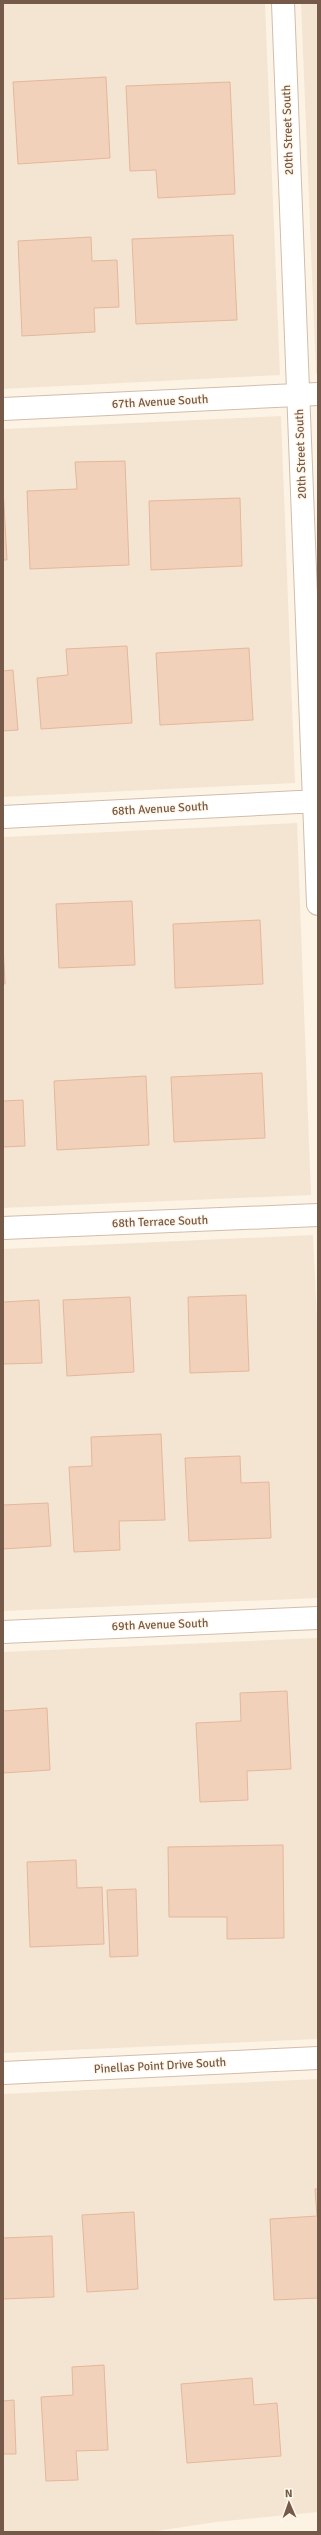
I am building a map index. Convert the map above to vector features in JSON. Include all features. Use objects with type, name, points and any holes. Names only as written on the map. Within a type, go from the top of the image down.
[{"type":"street","name":"20th Street South","points":[[283,3],[308,395],[318,904]]},
{"type":"street","name":"67th Avenue South","points":[[3,409],[308,395]]},
{"type":"street","name":"68th Avenue South","points":[[3,817],[316,801]]},
{"type":"street","name":"68th Terrace South","points":[[3,1228],[318,1215]]},
{"type":"street","name":"69th Avenue South","points":[[3,1632],[318,1618]]},
{"type":"street","name":"Pinellas Point Drive South","points":[[3,2073],[318,2058]]},
{"type":"shaded area","points":[[3,3],[265,3],[280,375],[3,389]]},
{"type":"shaded area","points":[[301,3],[318,3],[318,374],[316,374]]},
{"type":"shaded area","points":[[281,416],[295,783],[3,797],[3,429]]},
{"type":"shaded area","points":[[297,823],[311,1195],[3,1208],[3,837]]},
{"type":"shaded area","points":[[313,1235],[318,1339],[318,1598],[3,1611],[3,1249]]},
{"type":"shaded area","points":[[318,1638],[318,2039],[3,2053],[3,1652]]},
{"type":"shaded area","points":[[318,2079],[318,2512],[216,2522],[150,2532],[3,2532],[3,2094]]},
{"type":"building","points":[[106,77],[110,158],[18,164],[13,82]]},
{"type":"building","points":[[230,82],[235,194],[158,198],[156,170],[130,171],[126,86]]},
{"type":"building","points":[[233,235],[237,320],[136,324],[132,239]]},
{"type":"building","points":[[91,237],[92,261],[117,260],[119,307],[94,308],[95,332],[22,336],[18,241]]},
{"type":"building","points":[[125,461],[129,565],[30,569],[27,491],[77,489],[75,462]]},
{"type":"building","points":[[3,487],[7,560],[3,560]]},
{"type":"building","points":[[240,498],[242,566],[151,570],[149,501]]},
{"type":"building","points":[[127,646],[132,723],[41,729],[37,678],[68,675],[66,649]]},
{"type":"building","points":[[249,648],[253,720],[160,725],[156,653]]},
{"type":"building","points":[[13,670],[18,730],[3,731],[3,671]]},
{"type":"building","points":[[132,901],[135,965],[59,968],[56,904]]},
{"type":"building","points":[[260,920],[263,984],[175,988],[173,924]]},
{"type":"building","points":[[3,944],[5,984],[3,984]]},
{"type":"building","points":[[262,1073],[265,1138],[174,1142],[171,1077]]},
{"type":"building","points":[[146,1076],[149,1145],[57,1150],[54,1081]]},
{"type":"building","points":[[23,1100],[25,1146],[3,1147],[3,1101]]},
{"type":"building","points":[[246,1295],[249,1371],[190,1373],[188,1297]]},
{"type":"building","points":[[130,1297],[134,1372],[67,1376],[63,1300]]},
{"type":"building","points":[[39,1300],[42,1363],[3,1364],[3,1302]]},
{"type":"building","points":[[161,1434],[165,1520],[119,1521],[120,1550],[74,1552],[69,1467],[92,1466],[91,1437]]},
{"type":"building","points":[[240,1456],[241,1483],[269,1482],[271,1538],[189,1541],[185,1458]]},
{"type":"building","points":[[48,1503],[51,1546],[3,1549],[3,1505]]},
{"type":"building","points":[[287,1691],[291,1769],[247,1771],[248,1800],[200,1802],[196,1723],[241,1721],[240,1693]]},
{"type":"building","points":[[47,1708],[50,1770],[3,1773],[3,1711]]},
{"type":"building","points":[[283,1845],[284,1938],[227,1939],[227,1917],[169,1917],[168,1847]]},
{"type":"building","points":[[76,1860],[77,1888],[102,1887],[104,1944],[30,1947],[27,1862]]},
{"type":"building","points":[[136,1889],[138,1956],[110,1957],[107,1890]]},
{"type":"building","points":[[315,2189],[318,2189],[318,2298],[274,2300],[270,2219],[317,2216]]},
{"type":"building","points":[[134,2212],[138,2289],[87,2292],[82,2215]]},
{"type":"building","points":[[52,2236],[54,2297],[3,2299],[3,2238]]},
{"type":"building","points":[[104,2365],[108,2450],[76,2451],[78,2480],[46,2481],[41,2397],[73,2395],[72,2367]]},
{"type":"building","points":[[252,2378],[254,2405],[277,2403],[281,2456],[187,2463],[181,2384]]},
{"type":"building","points":[[14,2400],[16,2454],[3,2454],[3,2401]]}]
